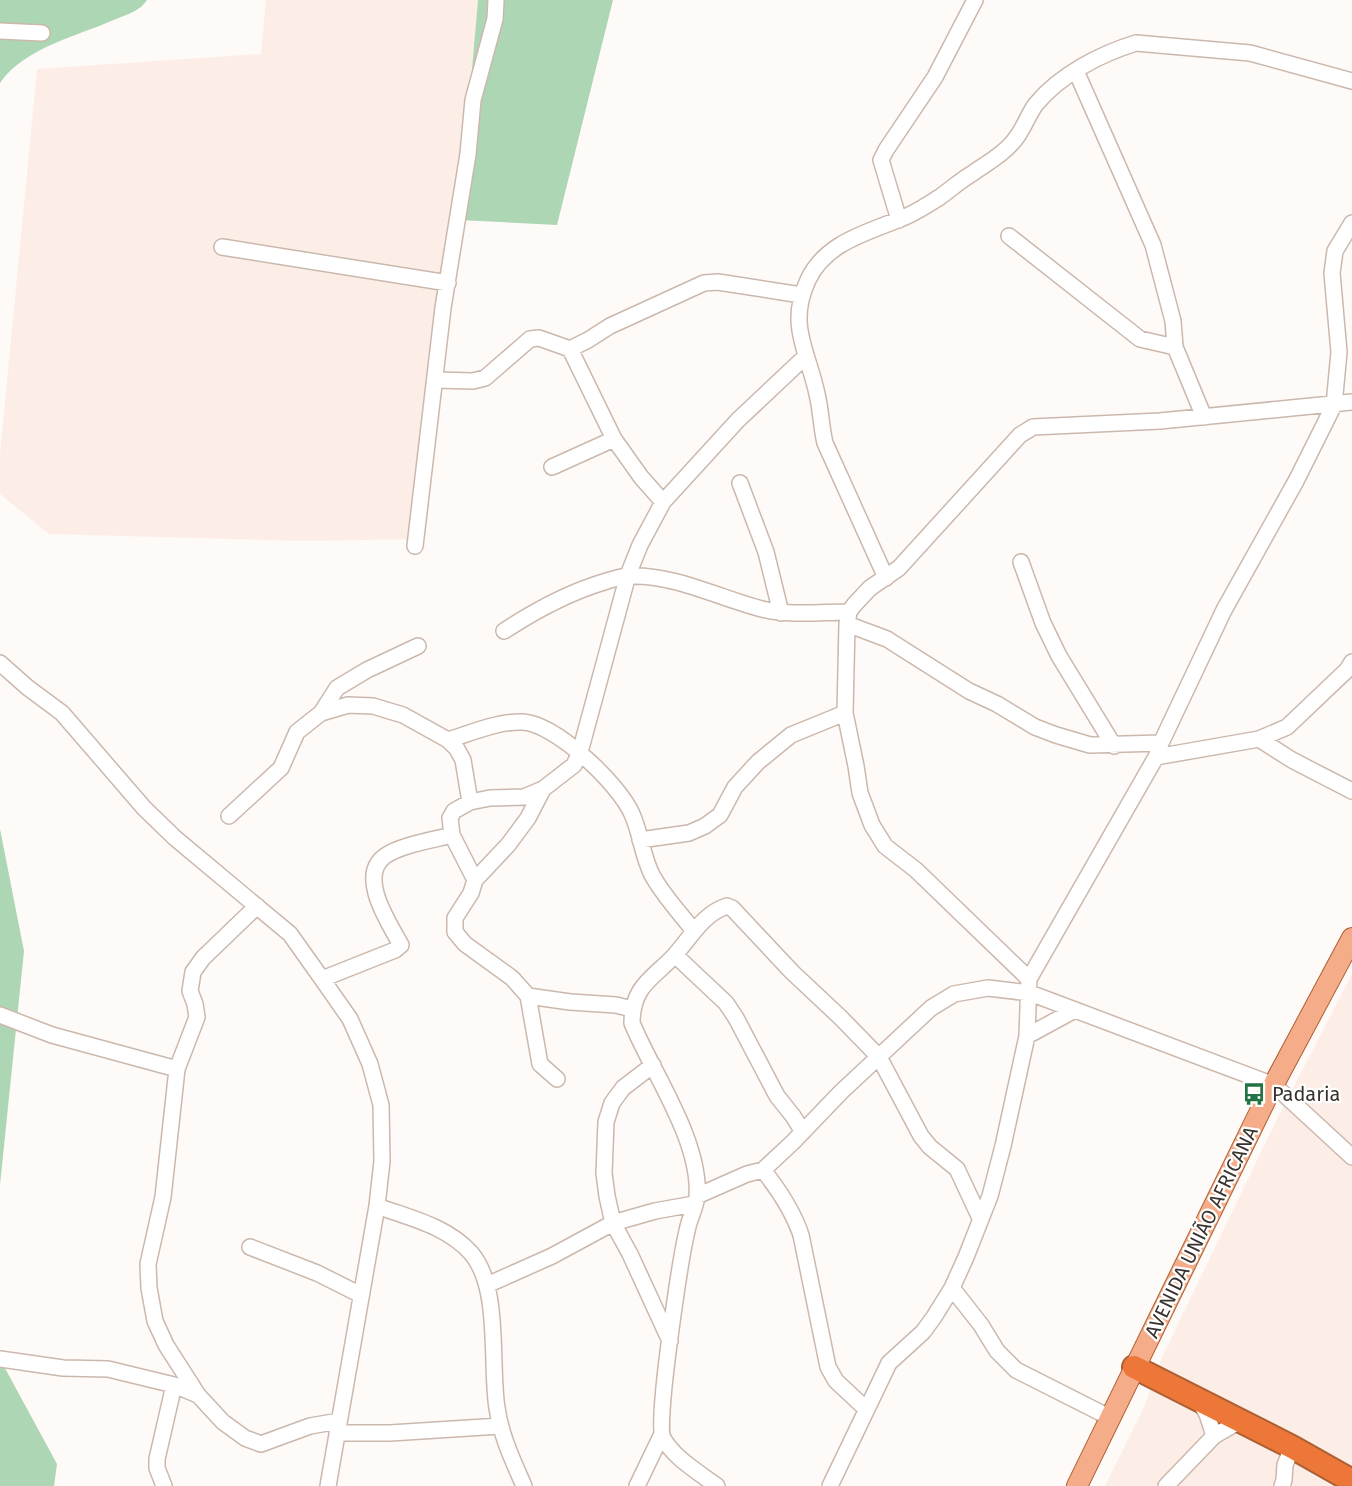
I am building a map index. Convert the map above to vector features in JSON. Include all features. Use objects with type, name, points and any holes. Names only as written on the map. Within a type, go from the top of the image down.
[{"type":"highway","points":[[1134,1367],[1292,1447],[1352,1481]]},
{"type":"main road","name":"AVENIDA UNIÃO AFRICANA","points":[[1077,1486],[1274,1085],[1352,938]]},
{"type":"street","points":[[415,546],[448,283],[468,154],[472,100],[495,19],[496,0]]},
{"type":"street","points":[[899,220],[881,160],[935,77],[975,0]]},
{"type":"street","points":[[0,31],[42,33]]},
{"type":"street","points":[[886,578],[825,443],[818,395],[798,330],[801,296],[809,277],[821,260],[859,235],[913,213],[996,159],[1013,142],[1034,107],[1064,78],[1106,54],[1136,43],[1250,52],[1352,81]]},
{"type":"street","points":[[1076,71],[1153,245],[1173,321],[1175,347],[1204,417]]},
{"type":"street","points":[[830,1486],[889,1363],[923,1332],[952,1288],[966,1257],[996,1176],[1027,1036],[1029,986],[1159,750],[1224,610],[1296,481],[1334,405],[1339,352],[1332,273],[1335,250],[1352,223]]},
{"type":"street","points":[[1009,236],[1140,339],[1175,347]]},
{"type":"street","points":[[222,247],[448,283]]},
{"type":"street","points":[[570,349],[610,326],[704,283],[718,282],[801,296]]},
{"type":"street","points":[[435,381],[473,381],[485,378],[530,339],[539,338],[570,349],[614,439],[637,472],[663,502]]},
{"type":"street","points":[[476,879],[452,835],[450,818],[454,811],[470,802],[490,798],[524,797],[543,789],[574,765],[580,752],[628,575],[640,545],[663,502],[738,420],[806,356]]},
{"type":"street","points":[[1352,402],[1160,421],[1033,427],[1020,435],[899,568],[870,588],[848,618],[844,713],[860,793],[872,825],[885,846],[916,870],[1029,986],[1073,1011],[1274,1085],[1352,1157]]},
{"type":"street","points":[[552,467],[614,439]]},
{"type":"street","points":[[740,483],[766,552],[781,613]]},
{"type":"street","points":[[1021,562],[1043,623],[1059,656],[1114,746]]},
{"type":"street","points":[[504,631],[532,612],[567,594],[628,575],[658,578],[762,609],[781,613],[848,618],[887,639],[969,691],[997,704],[1035,727],[1090,745],[1159,750],[1259,740],[1287,727],[1347,670],[1352,662]]},
{"type":"street","points":[[229,816],[281,768],[297,732],[321,713],[338,688],[367,670],[418,646]]},
{"type":"street","points":[[0,663],[62,713],[144,808],[175,838],[290,934],[350,1020],[370,1064],[381,1105],[382,1161],[377,1206],[328,1486]]},
{"type":"street","points":[[321,713],[348,705],[373,706],[403,715],[424,725],[457,749],[463,760],[470,802]]},
{"type":"street","points":[[640,840],[689,833],[705,826],[720,815],[735,788],[758,762],[791,735],[844,713]]},
{"type":"street","points":[[448,741],[504,724],[524,722],[539,726],[580,752],[622,798],[632,814],[643,855],[653,876],[693,930]]},
{"type":"street","points":[[1259,740],[1352,791]]},
{"type":"street","points":[[543,789],[528,818],[508,845],[476,879],[455,918],[455,932],[465,944],[512,978],[528,996],[540,1064],[557,1079]]},
{"type":"street","points":[[322,979],[395,950],[401,945],[378,901],[374,884],[374,873],[384,856],[452,835]]},
{"type":"street","points":[[257,906],[203,958],[193,972],[190,991],[197,1017],[177,1069],[163,1197],[148,1264],[149,1288],[155,1321],[198,1395],[223,1422],[245,1438],[261,1444],[310,1426],[390,1433],[500,1426]]},
{"type":"street","points":[[637,1486],[661,1436],[662,1391],[687,1232],[695,1200],[695,1171],[688,1143],[632,1023],[632,1009],[640,990],[675,955],[693,930],[718,909],[728,906],[732,908],[792,972],[879,1057],[921,1136],[930,1147],[957,1169],[980,1218]]},
{"type":"street","points":[[675,955],[726,1003],[777,1096],[803,1132]]},
{"type":"street","points":[[487,1285],[552,1256],[613,1224],[695,1200],[747,1174],[763,1170],[930,1008],[954,994],[988,988],[1029,986]]},
{"type":"street","points":[[528,996],[616,1005],[632,1009]]},
{"type":"street","points":[[1027,1036],[1073,1011]]},
{"type":"street","points":[[0,1015],[52,1035],[177,1069]]},
{"type":"street","points":[[653,1065],[623,1088],[612,1103],[606,1122],[604,1173],[613,1224],[630,1254],[670,1341]]},
{"type":"street","points":[[763,1170],[796,1218],[805,1249],[828,1367],[836,1381],[866,1409]]},
{"type":"street","points":[[377,1206],[433,1226],[455,1238],[471,1253],[480,1267],[487,1285],[495,1366],[496,1405],[500,1426],[524,1486]]},
{"type":"street","points":[[250,1247],[318,1273],[361,1295]]},
{"type":"street","points":[[952,1288],[981,1325],[997,1351],[1016,1370],[1111,1418]]},
{"type":"street","points":[[0,1359],[63,1368],[108,1370],[174,1385],[198,1395]]},
{"type":"street","points":[[164,1486],[157,1468],[174,1385]]},
{"type":"street","points":[[1198,1400],[1207,1414],[1214,1436]]},
{"type":"street","points":[[1166,1486],[1214,1436],[1240,1421]]},
{"type":"street","points":[[661,1436],[673,1451],[717,1486]]},
{"type":"street","points":[[1282,1486],[1285,1465],[1292,1447]]},
{"type":"shaded area","points":[[266,0],[478,0],[473,67],[422,539],[304,541],[49,534],[0,494],[0,454],[37,69],[261,54]]},
{"type":"shaded area","points":[[1352,974],[1352,1486],[1105,1486],[1145,1405],[1162,1357],[1277,1119]]},
{"type":"green space","points":[[0,0],[147,0],[133,12],[38,51],[23,60],[0,83]]},
{"type":"green space","points":[[478,0],[613,0],[557,225],[459,220]]},
{"type":"green space","points":[[0,829],[24,951],[0,1185]]},
{"type":"green space","points":[[0,1359],[57,1464],[54,1486],[0,1486]]},
{"type":"place","name":"Padaria","points":[[1254,1094]]}]
